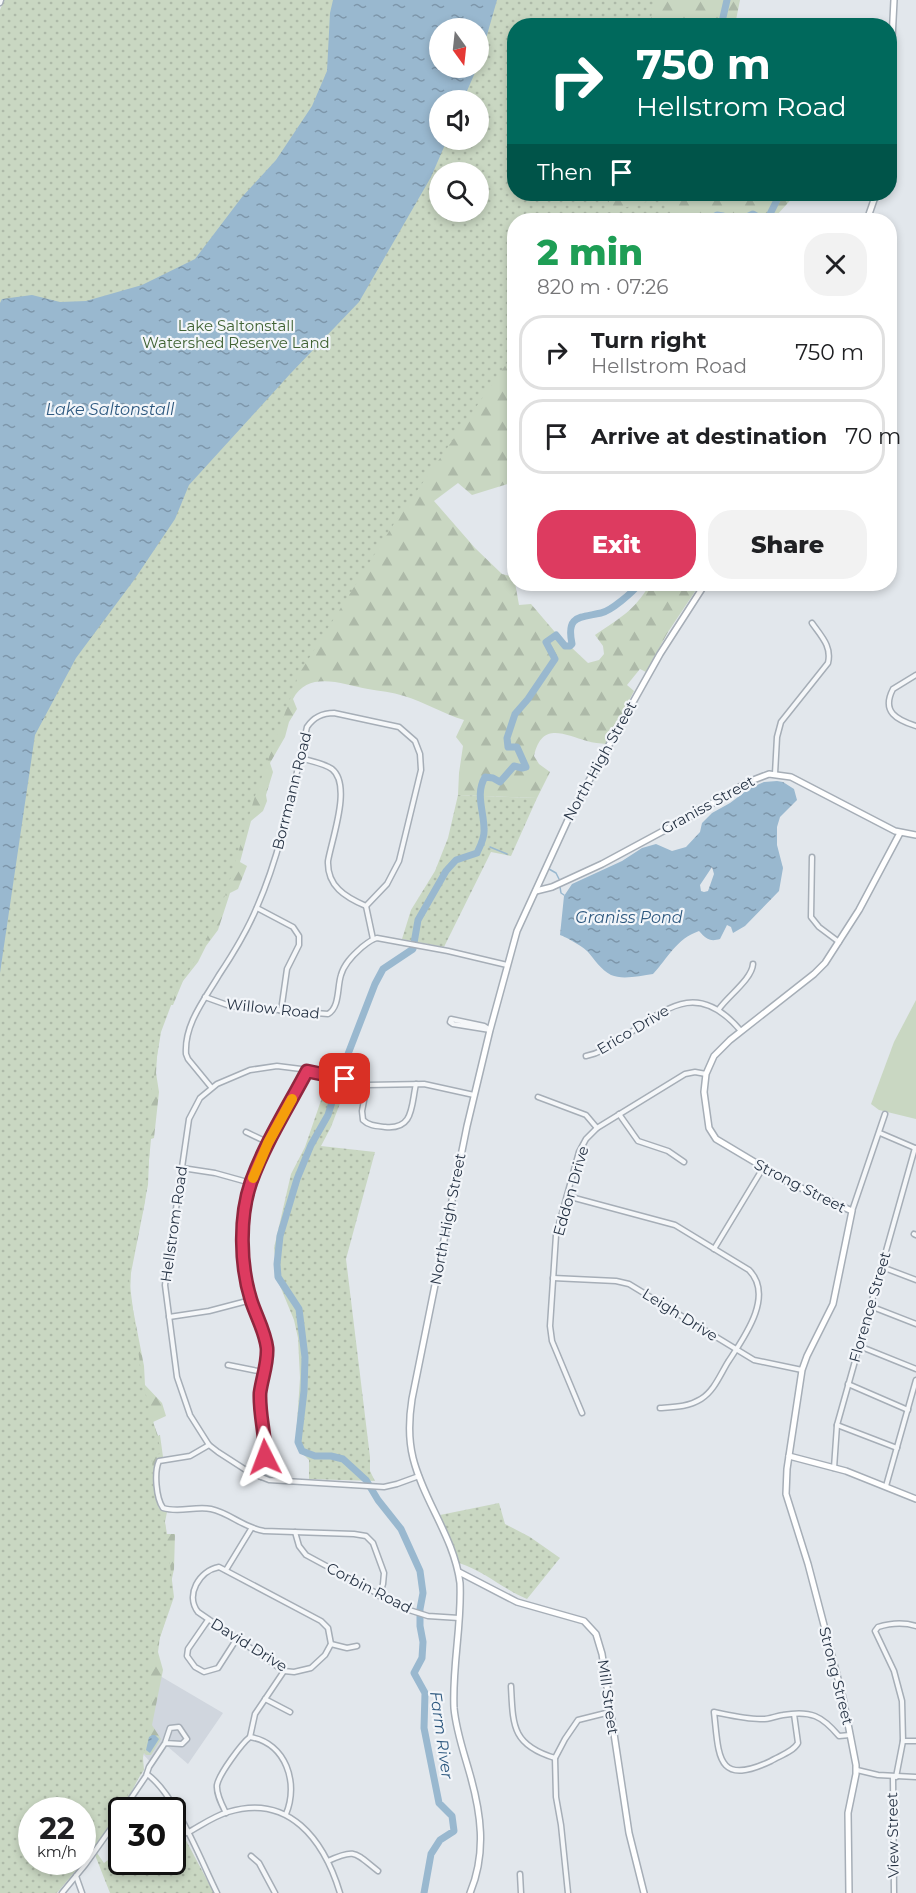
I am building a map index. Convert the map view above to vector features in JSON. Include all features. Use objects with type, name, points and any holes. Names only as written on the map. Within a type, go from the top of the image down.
[{"type":"main road","points":[[893,18],[894,0]]},
{"type":"main road","name":"North High Street","points":[[470,1893],[479,1865],[482,1839],[477,1803],[454,1708],[459,1572],[450,1543],[418,1476],[410,1442],[411,1409],[474,1095],[518,930],[572,811],[660,654],[700,591]]},
{"type":"main road","name":"Graniss Street","points":[[536,891],[546,890],[594,868],[680,822],[753,779],[775,774],[797,780],[900,833],[916,835]]},
{"type":"main road","name":"Strong Street","points":[[857,1770],[843,1698],[785,1483],[802,1370],[833,1304],[852,1211],[763,1168],[719,1141],[710,1132],[704,1099],[706,1074],[718,1052],[818,970],[859,910],[900,833]]},
{"type":"main road","points":[[789,1456],[834,1467],[916,1498]]},
{"type":"main road","name":"Mill Street","points":[[459,1572],[517,1602],[588,1623],[595,1631],[600,1642],[629,1833],[644,1893]]},
{"type":"main road","points":[[460,1583],[474,1581]]},
{"type":"main road","points":[[849,1893],[848,1814],[857,1770]]},
{"type":"street","points":[[775,774],[777,736],[781,722],[828,663],[827,644],[812,623]]},
{"type":"street","points":[[916,675],[893,689],[888,704],[890,711],[897,719],[916,726]]},
{"type":"street","name":"Borrmann Road","points":[[211,1087],[188,1059],[186,1049],[192,1021],[257,908],[281,840],[309,724],[319,716],[330,713],[399,727],[410,735],[418,747],[421,759],[421,771],[399,861],[387,884],[366,906]]},
{"type":"street","points":[[300,758],[328,767],[339,778],[341,796],[329,854],[328,871],[334,886],[366,906],[373,939],[423,946],[507,965]]},
{"type":"street","points":[[812,858],[811,917],[819,927],[839,942]]},
{"type":"street","points":[[257,908],[293,927],[299,936],[299,945],[286,969],[281,1011]]},
{"type":"street","name":"Willow Road","points":[[205,997],[230,1006],[325,1015],[331,1013],[335,1008],[344,967],[353,955],[373,939]]},
{"type":"street","points":[[741,1031],[719,1009],[750,975],[753,964]]},
{"type":"street","name":"Erico Drive","points":[[586,1056],[602,1052],[673,1006],[698,1003],[719,1009]]},
{"type":"street","points":[[455,1019],[484,1026],[490,1030],[453,1024],[450,1021],[455,1019]]},
{"type":"street","name":"Hellstrom Road","points":[[418,1476],[398,1484],[379,1486],[280,1482],[261,1477],[234,1464],[209,1445],[190,1415],[180,1389],[166,1294],[166,1273],[192,1112],[200,1098],[211,1087],[250,1070],[277,1066],[367,1085],[431,1085],[474,1095]]},
{"type":"street","points":[[261,1477],[265,1444],[260,1406],[267,1347],[245,1276],[242,1249],[243,1230],[251,1183],[268,1143],[307,1071]]},
{"type":"street","name":"Eddon Drive","points":[[582,1413],[550,1336],[556,1235],[579,1152],[586,1139],[597,1128],[619,1114],[685,1074],[695,1072],[706,1074]]},
{"type":"street","points":[[367,1085],[362,1111],[363,1120],[374,1126],[394,1128],[400,1127],[406,1121],[416,1084]]},
{"type":"street","points":[[538,1097],[586,1115],[597,1128]]},
{"type":"street","points":[[619,1114],[638,1141],[668,1151],[684,1162]]},
{"type":"street","points":[[852,1211],[885,1114]]},
{"type":"street","points":[[246,1132],[268,1143]]},
{"type":"street","points":[[880,1133],[916,1148]]},
{"type":"street","name":"Florence Street","points":[[834,1467],[837,1425],[916,1148]]},
{"type":"street","points":[[182,1168],[215,1173],[251,1183]]},
{"type":"street","points":[[714,1249],[763,1168]]},
{"type":"street","points":[[567,1196],[675,1225],[749,1270],[755,1277],[758,1299],[753,1320],[714,1386],[705,1395],[684,1406],[660,1408]]},
{"type":"street","points":[[882,1267],[916,1280]]},
{"type":"street","name":"Leigh Drive","points":[[553,1278],[616,1281],[629,1284],[760,1362],[802,1370]]},
{"type":"street","points":[[169,1317],[208,1311],[251,1300]]},
{"type":"street","points":[[870,1306],[916,1324]]},
{"type":"street","points":[[859,1346],[916,1369]]},
{"type":"street","points":[[228,1365],[263,1372]]},
{"type":"street","points":[[886,1486],[916,1380]]},
{"type":"street","points":[[848,1384],[908,1410]]},
{"type":"street","points":[[837,1425],[897,1448]]},
{"type":"street","points":[[209,1445],[190,1456],[159,1461],[157,1469],[159,1495],[163,1508],[211,1509],[251,1529],[354,1534],[368,1538],[373,1543],[384,1573],[379,1596]]},
{"type":"street","points":[[251,1529],[226,1570],[321,1621],[328,1628],[331,1644],[347,1648],[357,1646]]},
{"type":"street","name":"Corbin Road","points":[[295,1532],[299,1546],[306,1556],[379,1596],[414,1612],[459,1618]]},
{"type":"street","name":"David Drive","points":[[226,1570],[212,1569],[198,1581],[193,1592],[193,1606],[236,1640],[284,1671],[294,1672],[311,1668],[325,1655],[331,1644]]},
{"type":"street","points":[[208,1620],[188,1649],[187,1656],[195,1667],[204,1672],[218,1668],[236,1640]]},
{"type":"street","name":"View Street","points":[[894,1893],[894,1777],[903,1742],[903,1710],[891,1662],[875,1631],[878,1627],[888,1624],[902,1623],[916,1626]]},
{"type":"street","points":[[226,1813],[217,1790],[219,1779],[241,1746],[250,1737],[252,1720],[284,1671]]},
{"type":"street","points":[[511,1686],[513,1721],[520,1738],[527,1746],[555,1758]]},
{"type":"street","points":[[265,1699],[290,1712]]},
{"type":"street","points":[[568,1893],[556,1797],[555,1758],[578,1720],[610,1712]]},
{"type":"street","points":[[794,1714],[798,1743],[794,1749],[743,1772],[730,1768],[722,1760],[714,1712],[762,1720],[785,1714],[794,1714],[810,1714],[822,1718],[839,1736],[850,1736]]},
{"type":"street","points":[[132,1797],[165,1743],[170,1728],[176,1726],[181,1728],[187,1739],[182,1744],[165,1743]]},
{"type":"street","points":[[250,1737],[262,1739],[271,1744],[286,1766],[292,1791],[291,1803],[286,1814]]},
{"type":"street","points":[[903,1742],[916,1741]]},
{"type":"street","points":[[857,1770],[871,1774],[916,1778]]},
{"type":"street","points":[[147,1774],[168,1799],[217,1893]]},
{"type":"street","points":[[187,1833],[226,1813],[254,1807],[267,1808],[286,1814],[308,1832],[328,1861],[340,1893]]},
{"type":"street","points":[[62,1893],[108,1831]]},
{"type":"street","points":[[328,1861],[351,1853],[356,1854],[378,1871]]},
{"type":"street","points":[[251,1856],[259,1863],[275,1893]]},
{"type":"street","points":[[520,1874],[521,1893]]},
{"type":"street","points":[[76,1876],[82,1893]]},
{"type":"shaded area","points":[[155,1673],[223,1713],[188,1764],[167,1746],[154,1766],[143,1754]]},
{"type":"green space","name":"Lake Saltonstall Watershed Reserve Land","points":[[4,0],[654,0],[651,18],[507,18],[507,201],[609,201],[606,213],[507,213],[507,363],[395,522],[299,674],[255,796],[226,893],[202,949],[176,992],[161,1032],[152,1088],[148,1185],[129,1278],[142,1380],[160,1447],[160,1454],[152,1455],[153,1486],[158,1514],[164,1515],[174,1597],[149,1669],[152,1703],[143,1758],[144,1770],[126,1797],[108,1797],[108,1823],[96,1841],[96,1797],[18,1797],[18,1875],[71,1875],[56,1893],[0,1893],[0,10]]},
{"type":"green space","points":[[640,0],[740,0],[736,18],[602,18]]},
{"type":"green space","points":[[478,78],[481,78],[484,90],[478,90]]},
{"type":"green space","points":[[489,106],[507,170],[507,201],[790,201],[779,213],[664,213],[656,211],[507,213],[507,484],[472,495],[458,483],[434,501],[475,548],[502,574],[507,575],[507,591],[516,591],[519,605],[531,604],[554,631],[588,663],[599,660],[604,654],[603,646],[595,635],[620,618],[645,591],[695,591],[668,632],[646,672],[640,669],[627,685],[634,691],[606,744],[555,733],[542,738],[534,756],[539,764],[550,772],[537,798],[458,795],[463,746],[456,737],[464,720],[419,701],[337,682],[307,684],[293,699],[297,709],[270,763],[273,772],[266,795],[267,801],[263,811],[251,821],[240,862],[247,866],[238,889],[230,893],[218,930],[183,981],[173,1005],[168,1005],[158,1040],[156,1073],[159,1092],[154,1138],[151,1139],[145,1202],[131,1273],[130,1294],[144,1366],[145,1385],[162,1403],[166,1416],[153,1422],[158,1436],[160,1435],[163,1457],[156,1460],[154,1469],[158,1505],[167,1512],[165,1522],[167,1534],[175,1534],[172,1599],[160,1637],[158,1652],[163,1670],[152,1725],[161,1739],[151,1755],[144,1753],[140,1755],[142,1764],[139,1776],[128,1797],[108,1797],[108,1828],[96,1844],[96,1797],[18,1797],[18,1875],[72,1875],[57,1893],[0,1893],[0,973],[429,181],[429,222],[489,222],[489,162],[450,162],[465,150],[489,150]]},
{"type":"green space","name":"Lake Saltonstall Watershed Reserve Land","points":[[648,201],[667,201],[670,213],[606,213]]},
{"type":"green space","points":[[458,795],[537,798],[511,856],[491,852],[444,947],[402,939],[411,910],[435,871],[448,838]]},
{"type":"green space","points":[[916,1000],[916,1119],[879,1110],[871,1104],[894,1042]]},
{"type":"green space","points":[[328,1080],[347,1085],[321,1146],[375,1152],[346,1259],[370,1471],[375,1481],[309,1479],[309,1460],[299,1450],[296,1439],[300,1378],[298,1338],[294,1320],[278,1281],[274,1248],[291,1174],[305,1147]]},
{"type":"green space","points":[[499,1503],[505,1524],[530,1537],[560,1558],[527,1599],[459,1563],[440,1515]]},
{"type":"green space","points":[[186,1840],[214,1893],[110,1893],[96,1858],[97,1853],[104,1863],[108,1860],[108,1875],[186,1875]]},
{"type":"water","name":"Lake Saltonstall","points":[[333,0],[497,0],[489,28],[489,18],[429,18],[429,78],[473,78],[467,90],[429,90],[429,150],[443,150],[437,162],[429,162],[429,180],[359,302],[189,485],[175,519],[134,580],[76,658],[35,735],[0,973],[0,303],[2,299],[32,295],[60,302],[86,301],[142,285],[195,259],[242,197],[276,160],[312,106],[327,71],[330,13]]},
{"type":"water","name":"Graniss Pond","points":[[764,782],[783,782],[794,789],[797,800],[780,817],[777,827],[777,845],[783,868],[779,891],[745,926],[733,933],[731,927],[727,925],[720,939],[717,940],[708,939],[699,931],[691,934],[673,949],[653,974],[637,977],[615,976],[607,973],[586,950],[560,935],[564,896],[572,884],[622,861],[642,848],[656,844],[672,851],[686,847],[700,832],[702,823],[712,813],[750,788]],"holes":[[[712,867],[714,874],[708,891],[701,891],[700,885]]]},
{"type":"water","points":[[152,1735],[159,1739],[150,1753],[146,1750],[149,1737]]},
{"type":"waterway","name":"Farm River","points":[[723,18],[727,0]]},
{"type":"waterway","name":"Farm River","points":[[770,213],[776,201]]},
{"type":"waterway","name":"Farm River","points":[[424,1893],[431,1854],[440,1840],[454,1831],[452,1816],[439,1803],[424,1728],[425,1693],[414,1673],[422,1658],[423,1642],[420,1626],[423,1593],[420,1571],[401,1529],[378,1500],[366,1480],[343,1459],[315,1456],[302,1451],[298,1442],[305,1357],[299,1309],[278,1277],[280,1236],[297,1179],[311,1145],[328,1115],[343,1067],[375,984],[383,969],[413,949],[418,920],[446,871],[456,860],[477,853],[484,832],[480,796],[485,777],[500,782],[514,766],[526,767],[517,747],[508,747],[507,738],[515,714],[555,659],[546,642],[556,635],[565,646],[570,646],[572,644],[571,628],[576,619],[610,609],[632,591]]},
{"type":"waterway","points":[[490,847],[507,854]]},
{"type":"waterway","points":[[549,869],[556,873],[559,879]]},
{"type":"waterway","points":[[560,887],[564,895]]},
{"type":"slow traffic","points":[[253,1178],[268,1143],[292,1099]]},
{"type":"route","points":[[265,1457],[260,1394],[267,1361],[267,1347],[251,1300],[242,1249],[251,1183],[268,1143],[307,1071],[345,1079]]}]
